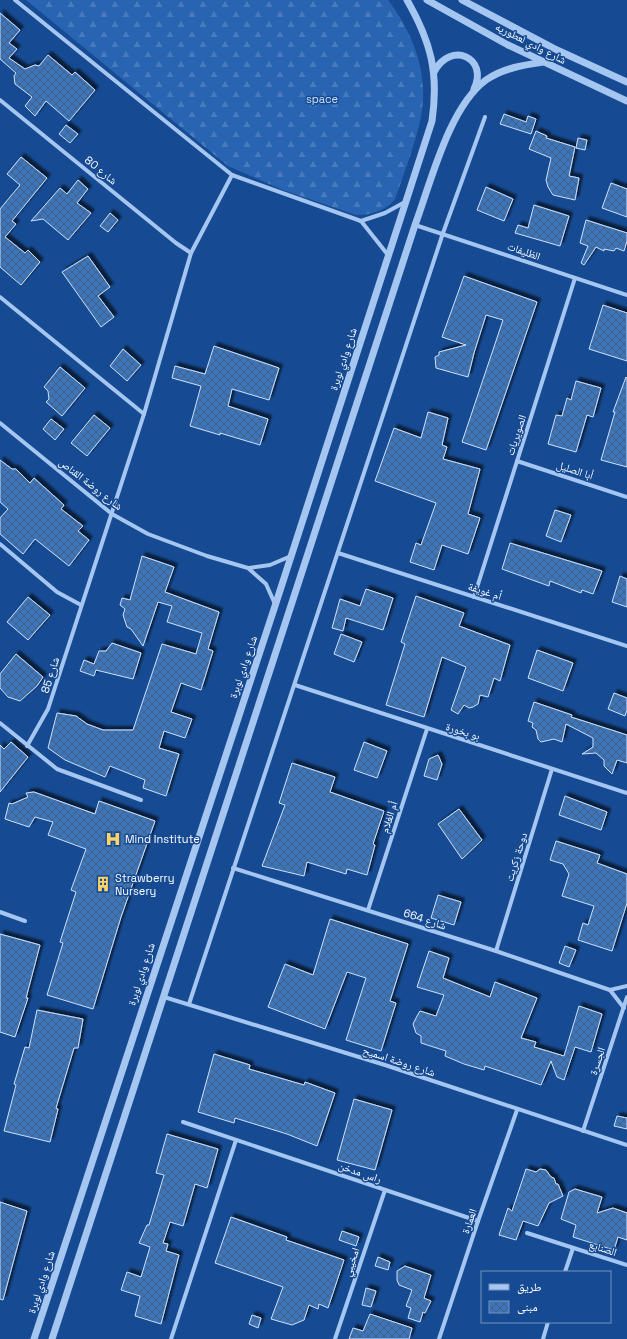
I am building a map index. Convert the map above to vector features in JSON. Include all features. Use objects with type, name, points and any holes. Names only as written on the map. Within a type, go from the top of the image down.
[{"type":"street","points":[[15,0],[232,175],[361,221],[388,255]]},
{"type":"street","name":"شارع وادي لوبرة","points":[[34,1339],[275,606],[432,121],[434,104],[434,72],[426,40],[407,0]]},
{"type":"street","name":"شارع وادي لعطوريه","points":[[427,0],[544,62],[627,101]]},
{"type":"street","name":"شارع وادي لعطوريه","points":[[462,0],[557,50],[627,82]]},
{"type":"street","points":[[434,72],[444,58],[452,55],[460,55],[468,58],[474,63],[477,70],[478,79],[474,91]]},
{"type":"street","points":[[52,1339],[416,225],[450,128],[460,109],[474,91],[486,80],[506,70],[544,62]]},
{"type":"street","name":"شارع 80","points":[[0,100],[176,243],[191,253]]},
{"type":"street","points":[[190,1004],[233,868],[295,685],[443,233],[485,117]]},
{"type":"street","points":[[112,514],[144,414],[191,253],[232,175]]},
{"type":"street","points":[[361,221],[385,213],[406,202]]},
{"type":"street","name":"الظليفات","points":[[416,225],[627,295]]},
{"type":"street","name":"الصويريات","points":[[474,597],[575,278]]},
{"type":"street","points":[[0,297],[144,414]]},
{"type":"street","name":"شارع روضة القناص","points":[[0,423],[112,514],[148,534],[193,551],[248,568],[266,584],[275,606]]},
{"type":"street","name":"أبا الصليل","points":[[517,461],[627,497]]},
{"type":"street","name":"شارع 85","points":[[27,746],[48,709],[112,514]]},
{"type":"street","points":[[0,544],[57,592],[81,605]]},
{"type":"street","name":"أم غويفة","points":[[338,553],[627,646]]},
{"type":"street","name":"شارع روضة القناص","points":[[248,568],[270,565],[291,556]]},
{"type":"street","name":"بو بخورة","points":[[295,685],[426,729],[627,793]]},
{"type":"street","points":[[0,723],[57,769],[141,800]]},
{"type":"street","name":"أم الغلام","points":[[368,910],[426,729]]},
{"type":"street","name":"دوحة زكريت","points":[[496,951],[552,769]]},
{"type":"street","name":"شارع 664","points":[[233,868],[496,951],[610,990]]},
{"type":"street","points":[[0,912],[25,921]]},
{"type":"street","points":[[624,1008],[610,990],[627,986]]},
{"type":"street","name":"شارع روضة اسميح","points":[[164,996],[385,1065],[517,1110],[627,1145]]},
{"type":"street","name":"الجسرة","points":[[583,1131],[627,997]]},
{"type":"street","name":"العمارة","points":[[441,1338],[478,1221],[517,1110]]},
{"type":"street","name":"راس مدخن","points":[[183,1122],[478,1221]]},
{"type":"street","points":[[171,1339],[236,1140]]},
{"type":"street","name":"امخيبي","points":[[335,1339],[385,1190]]},
{"type":"street","name":"الصنايع","points":[[527,1233],[627,1265]]},
{"type":"street","name":"الصنايع","points":[[565,1271],[573,1248]]},
{"type":"street","points":[[543,1339],[548,1323]]},
{"type":"green space","name":"space","points":[[26,0],[388,0],[406,29],[419,61],[423,94],[422,111],[416,138],[395,199],[387,207],[378,212],[356,215],[283,190],[228,166]]},
{"type":"building","points":[[0,13],[20,30],[9,43],[17,49],[9,58],[25,69],[35,65],[39,66],[48,55],[72,75],[75,72],[95,90],[69,121],[46,101],[35,116],[25,106],[32,97],[15,84],[14,76],[16,73],[0,59]]},
{"type":"building","points":[[504,114],[526,122],[528,116],[536,119],[531,134],[500,124]]},
{"type":"building","points":[[66,125],[78,134],[70,143],[59,134]]},
{"type":"building","points":[[536,131],[547,136],[546,138],[575,147],[569,176],[579,178],[575,200],[553,195],[548,187],[546,180],[551,158],[529,149]]},
{"type":"building","points":[[578,138],[587,140],[585,150],[576,148]]},
{"type":"building","points":[[21,157],[47,178],[12,221],[16,224],[5,237],[25,253],[28,250],[40,262],[21,285],[0,267],[0,209],[20,185],[7,174]]},
{"type":"building","points":[[78,180],[88,189],[77,203],[91,213],[68,240],[43,219],[31,221],[60,188],[67,194]]},
{"type":"building","points":[[611,183],[627,189],[627,217],[602,208]]},
{"type":"building","points":[[486,187],[513,199],[504,221],[477,210]]},
{"type":"building","points":[[534,205],[569,216],[560,246],[515,233],[518,225],[528,228]]},
{"type":"building","points":[[110,213],[118,220],[108,232],[100,226]]},
{"type":"building","points":[[586,220],[627,233],[627,241],[624,251],[616,248],[614,251],[604,249],[604,251],[596,247],[584,265],[581,263],[588,246],[580,243]]},
{"type":"building","points":[[88,256],[110,287],[98,296],[114,317],[101,327],[62,272]]},
{"type":"building","points":[[464,276],[537,302],[486,450],[462,442],[503,320],[486,315],[468,377],[436,368],[435,357],[439,355],[439,352],[466,345],[442,337]]},
{"type":"building","points":[[603,305],[627,313],[627,361],[589,349]]},
{"type":"building","points":[[214,346],[279,368],[269,400],[232,389],[228,406],[268,419],[260,445],[190,426],[201,386],[172,378],[175,366],[205,374]]},
{"type":"building","points":[[123,349],[141,365],[127,381],[110,366]]},
{"type":"building","points":[[60,367],[85,388],[62,416],[46,402],[49,399],[48,391],[44,387]]},
{"type":"building","points":[[626,377],[627,467],[601,460],[615,412],[613,412]]},
{"type":"building","points":[[576,381],[601,388],[593,417],[587,415],[576,452],[548,444],[556,415],[562,416],[567,398],[571,400]]},
{"type":"building","points":[[428,412],[448,418],[442,445],[447,447],[443,459],[480,469],[468,514],[480,518],[468,554],[442,545],[434,570],[410,562],[416,543],[421,545],[436,503],[375,481],[394,428],[421,438]]},
{"type":"building","points":[[94,415],[110,428],[87,456],[71,443]]},
{"type":"building","points":[[51,419],[64,429],[55,440],[43,429]]},
{"type":"building","points":[[0,460],[12,469],[16,469],[30,483],[34,478],[64,505],[61,509],[83,526],[78,531],[89,540],[69,566],[35,539],[23,554],[0,534],[0,518],[8,509],[0,502]]},
{"type":"building","points":[[555,510],[571,515],[561,542],[546,536]]},
{"type":"building","points":[[510,543],[602,571],[593,594],[582,590],[581,593],[550,581],[549,586],[502,569]]},
{"type":"building","points":[[142,556],[174,567],[165,592],[219,612],[208,649],[213,651],[201,690],[181,683],[171,712],[192,719],[185,738],[164,731],[159,748],[179,754],[166,796],[143,788],[145,780],[110,766],[105,777],[65,760],[48,748],[57,713],[76,716],[87,724],[103,730],[133,730],[162,644],[196,654],[202,633],[167,622],[172,606],[158,602],[143,646],[131,629],[127,627],[123,615],[125,609],[120,605],[122,598],[130,600]]},
{"type":"building","points":[[620,576],[627,579],[627,607],[612,602]]},
{"type":"building","points":[[366,589],[393,598],[383,630],[346,618],[343,631],[332,628],[340,599],[360,606]]},
{"type":"building","points":[[416,596],[464,613],[459,626],[510,645],[500,681],[494,678],[488,697],[480,695],[478,704],[469,708],[464,705],[458,714],[451,710],[466,667],[442,657],[424,717],[386,705],[405,644],[401,642]]},
{"type":"building","points":[[28,597],[50,615],[28,640],[7,622]]},
{"type":"building","points":[[341,634],[362,642],[354,662],[334,654]]},
{"type":"building","points":[[112,643],[141,653],[133,679],[96,670],[94,676],[80,671],[84,660],[94,664],[99,651],[106,651]]},
{"type":"building","points":[[537,650],[573,663],[563,691],[528,678]]},
{"type":"building","points":[[16,654],[43,677],[37,686],[20,701],[8,697],[0,688],[0,674]]},
{"type":"building","points":[[614,693],[627,698],[627,710],[625,716],[608,709]]},
{"type":"building","points":[[534,702],[572,715],[571,717],[627,735],[627,763],[617,760],[612,774],[604,766],[604,760],[596,753],[582,754],[593,747],[593,738],[566,724],[562,742],[554,739],[541,742],[538,739],[536,730],[532,727],[533,723],[528,721]]},
{"type":"building","points":[[11,742],[28,757],[0,792],[0,745],[4,749]]},
{"type":"building","points":[[364,742],[387,751],[377,778],[354,770]]},
{"type":"building","points":[[438,755],[442,764],[437,780],[424,776],[429,759]]},
{"type":"building","points":[[292,763],[335,777],[330,792],[384,811],[373,844],[375,845],[367,875],[347,869],[346,874],[307,862],[304,876],[262,866],[285,805],[279,803]]},
{"type":"building","points":[[34,792],[95,814],[99,801],[155,821],[121,917],[93,1009],[47,995],[63,943],[60,942],[76,892],[71,890],[86,849],[48,835],[53,822],[35,817],[29,827],[5,819],[9,803],[12,804],[28,797],[26,793]]},
{"type":"building","points":[[565,796],[607,812],[601,830],[559,815]]},
{"type":"building","points":[[459,809],[482,840],[462,859],[438,824]]},
{"type":"building","points":[[556,841],[600,855],[597,863],[627,874],[627,903],[612,951],[578,940],[583,923],[588,925],[594,906],[562,896],[569,874],[563,864],[550,860]]},
{"type":"building","points":[[438,895],[461,902],[454,925],[431,918]]},
{"type":"building","points":[[330,919],[408,944],[390,1001],[396,1003],[381,1051],[346,1040],[366,978],[347,972],[325,1029],[268,1007],[285,964],[313,975]]},
{"type":"building","points":[[0,934],[40,945],[26,998],[28,998],[15,1037],[0,1032]]},
{"type":"building","points":[[565,946],[576,950],[569,967],[559,963]]},
{"type":"building","points":[[429,951],[449,958],[443,978],[490,997],[495,982],[537,998],[521,1038],[536,1042],[534,1047],[564,1056],[579,1006],[602,1014],[591,1052],[575,1047],[564,1080],[557,1077],[551,1061],[541,1085],[485,1066],[484,1070],[464,1064],[445,1056],[446,1051],[421,1043],[421,1036],[416,1033],[413,1024],[420,1011],[436,1016],[444,995],[417,987]]},
{"type":"building","points":[[37,1010],[83,1019],[78,1048],[74,1048],[56,1108],[58,1109],[50,1142],[4,1131],[16,1085],[14,1084],[25,1047],[29,1048]]},
{"type":"building","points":[[214,1054],[250,1065],[249,1069],[304,1085],[305,1082],[335,1093],[317,1146],[287,1134],[235,1118],[234,1123],[198,1112]]},
{"type":"building","points":[[354,1099],[392,1110],[375,1170],[337,1160]]},
{"type":"building","points":[[617,1116],[627,1118],[627,1129],[614,1126]]},
{"type":"building","points":[[167,1134],[218,1149],[207,1188],[195,1184],[183,1226],[170,1222],[163,1243],[168,1244],[166,1251],[179,1255],[161,1324],[135,1316],[140,1296],[121,1290],[127,1272],[141,1277],[150,1247],[139,1243],[147,1225],[149,1225],[164,1175],[156,1173]]},
{"type":"building","points":[[526,1169],[536,1172],[540,1169],[546,1170],[551,1177],[554,1178],[556,1184],[558,1184],[563,1196],[549,1203],[538,1226],[523,1221],[516,1240],[499,1235],[508,1208],[512,1211]]},
{"type":"building","points":[[575,1189],[602,1197],[597,1213],[613,1208],[627,1213],[627,1240],[618,1237],[614,1250],[573,1237],[576,1225],[561,1219],[569,1192]]},
{"type":"building","points":[[0,1202],[27,1211],[3,1300],[0,1299]]},
{"type":"building","points":[[231,1217],[287,1237],[286,1240],[344,1260],[328,1308],[319,1304],[318,1309],[309,1305],[304,1320],[292,1325],[271,1319],[283,1287],[215,1263]]},
{"type":"building","points":[[342,1231],[359,1237],[356,1246],[339,1240]]},
{"type":"building","points":[[378,1257],[390,1262],[388,1270],[375,1266]]},
{"type":"building","points":[[405,1266],[431,1275],[424,1298],[431,1301],[425,1313],[423,1312],[420,1322],[408,1318],[411,1308],[406,1306],[412,1290],[399,1285],[397,1280],[397,1271]]},
{"type":"building","points":[[366,1288],[376,1291],[371,1307],[362,1305]]},
{"type":"building","points":[[370,1314],[412,1328],[409,1339],[349,1339],[353,1328],[363,1331]]},
{"type":"building","points":[[252,1315],[261,1318],[258,1328],[249,1324]]},
{"type":"place","name":"Mind Institute","points":[[113,839]]},
{"type":"place","name":"Strawberry Nursery","points":[[103,884]]}]
